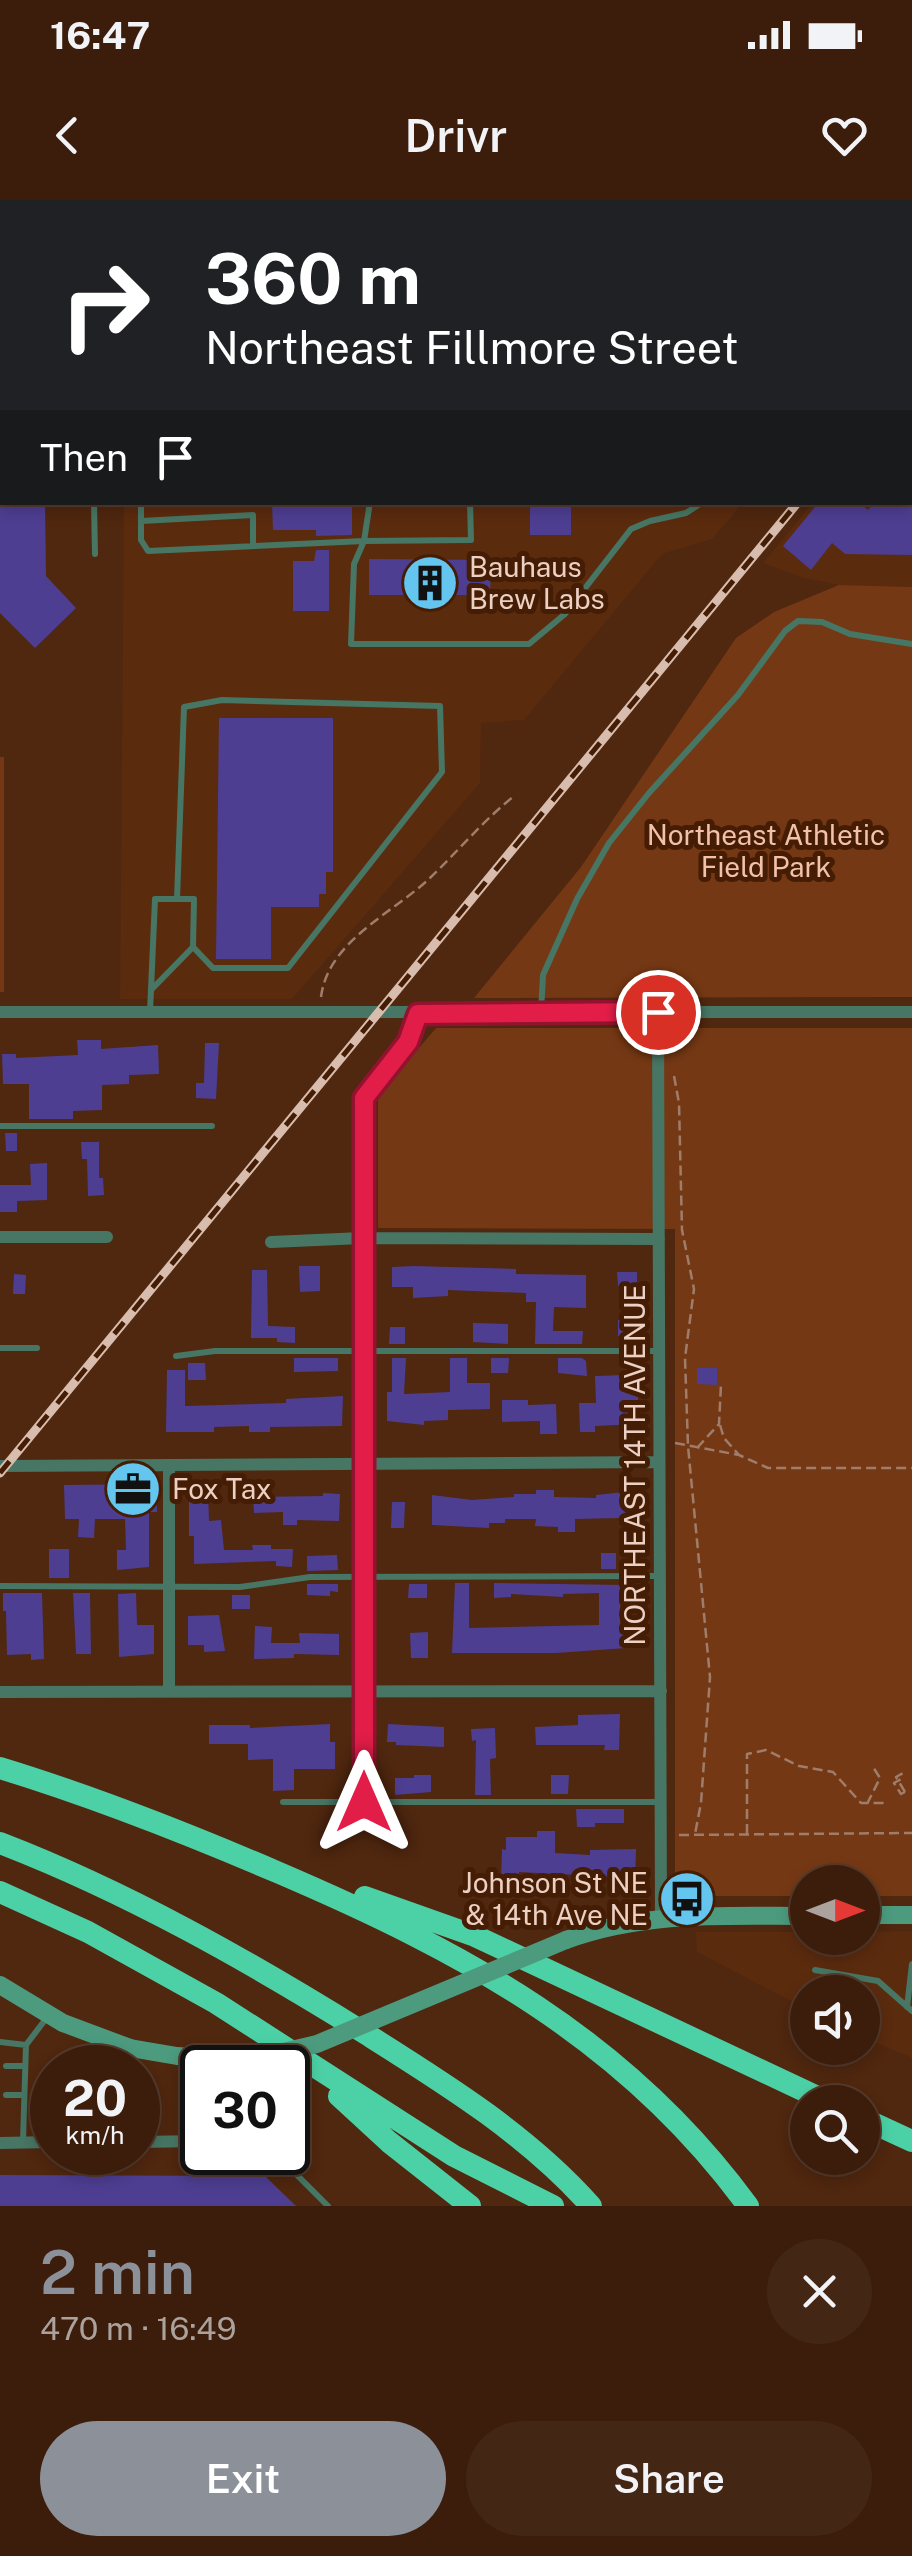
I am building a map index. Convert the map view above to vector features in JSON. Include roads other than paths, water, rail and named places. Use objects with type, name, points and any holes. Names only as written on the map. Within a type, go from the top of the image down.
[{"type":"highway","points":[[0,1768],[91,1796],[245,1858],[354,1906],[468,1963],[550,2014],[645,2088],[697,2142],[748,2206]]},
{"type":"highway","points":[[0,1843],[51,1862],[244,1959],[493,2117],[591,2206]]},
{"type":"highway","points":[[245,1858],[476,1936],[792,2085]]},
{"type":"highway","points":[[0,1892],[104,1941],[216,2004],[278,2045]]},
{"type":"highway","points":[[310,2066],[454,2156],[553,2206]]},
{"type":"highway","points":[[310,2070],[389,2142],[470,2206]]},
{"type":"highway","points":[[880,2126],[912,2141]]},
{"type":"street","points":[[0,1012],[912,1012]]},
{"type":"street","name":"NORTHEAST 14TH AVENUE","points":[[658,1012],[661,1917]]},
{"type":"street","points":[[364,1802],[364,1098],[408,1042],[418,1014]]},
{"type":"street","points":[[0,1237],[107,1237]]},
{"type":"street","points":[[272,1242],[362,1238],[659,1239]]},
{"type":"street","points":[[0,1466],[659,1462]]},
{"type":"street","points":[[169,1466],[169,1691]]},
{"type":"street","points":[[0,1692],[661,1692]]},
{"type":"street","points":[[880,1915],[912,1915]]},
{"type":"street","points":[[1,1986],[85,2034],[130,2048],[224,2059],[270,2055],[317,2044],[566,1940],[615,1925],[661,1917],[790,1916]]},
{"type":"street","points":[[0,2142],[30,2142]]},
{"type":"lane","points":[[94,505],[95,554]]},
{"type":"lane","points":[[141,505],[141,540],[148,551],[471,540],[470,505]]},
{"type":"lane","points":[[370,505],[364,541],[354,564],[351,644],[530,644],[565,614],[631,530],[650,520],[686,514],[699,505]]},
{"type":"lane","points":[[141,520],[253,515],[253,546]]},
{"type":"lane","points":[[542,1013],[543,975],[609,843],[738,695],[785,631],[798,621],[822,622],[850,634],[912,644]]},
{"type":"lane","points":[[150,1013],[155,900],[177,900],[194,899],[194,948],[213,968],[288,968],[442,772],[440,706],[222,700],[184,707],[177,900]]},
{"type":"lane","points":[[150,991],[194,948]]},
{"type":"lane","points":[[0,1126],[212,1126]]},
{"type":"lane","points":[[0,1348],[37,1348]]},
{"type":"lane","points":[[176,1356],[215,1351],[659,1351]]},
{"type":"lane","points":[[0,1586],[169,1588],[240,1586],[310,1577],[660,1576]]},
{"type":"lane","points":[[283,1802],[661,1802]]},
{"type":"lane","points":[[909,2010],[912,1964]]},
{"type":"lane","points":[[816,1970],[878,1982],[909,2010]]},
{"type":"lane","points":[[23,2142],[26,2044],[48,2015]]},
{"type":"lane","points":[[0,2042],[26,2044]]},
{"type":"lane","points":[[6,2066],[25,2066]]},
{"type":"lane","points":[[6,2095],[24,2095]]},
{"type":"lane","points":[[297,2175],[328,2206]]},
{"type":"railway","points":[[0,1473],[796,505]]},
{"type":"place","name":"Bauhaus Brew Labs","points":[[430,583]]},
{"type":"place","name":"Fox Tax","points":[[133,1489]]},
{"type":"place","name":"Johnson St NE & 14th Ave NE","points":[[687,1899]]},
{"type":"park label","name":"Northeast Athletic Field Park","points":[[766,851]]}]
